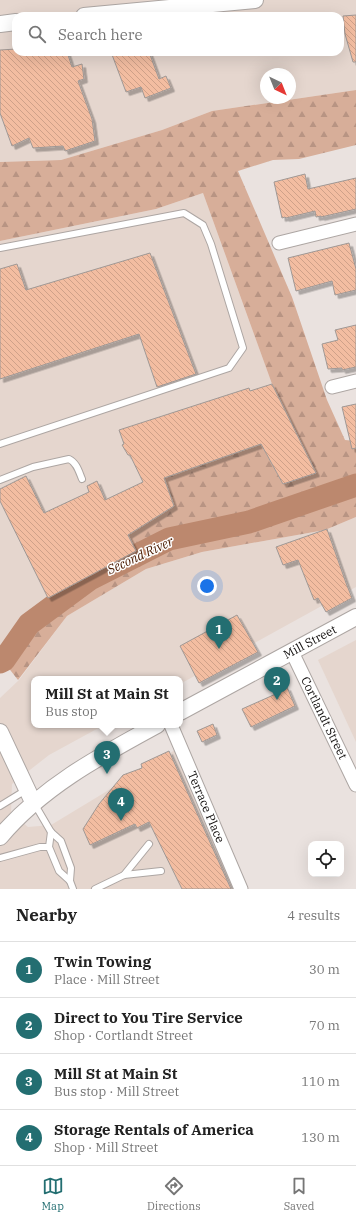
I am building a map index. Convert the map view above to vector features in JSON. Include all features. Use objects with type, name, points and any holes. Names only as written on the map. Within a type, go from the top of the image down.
[{"type":"street","points":[[127,12],[255,0]]},
{"type":"street","points":[[0,24],[12,22]]},
{"type":"street","points":[[279,243],[356,224]]},
{"type":"street","points":[[332,387],[356,381]]},
{"type":"street","name":"Mill Street","points":[[183,710],[356,618]]},
{"type":"street","name":"Cortlandt Street","points":[[292,652],[356,785]]},
{"type":"street","points":[[0,837],[30,796],[56,785],[85,766],[152,728]]},
{"type":"street","name":"Terrace Place","points":[[173,728],[241,889]]},
{"type":"street","points":[[0,732],[30,796]]},
{"type":"lane","points":[[0,248],[184,213],[202,225],[211,244],[243,348],[229,368],[0,444]]},
{"type":"lane","points":[[0,480],[33,467],[69,459],[73,461],[77,467],[82,479]]},
{"type":"lane","points":[[0,806],[30,796],[51,832],[61,842],[71,868],[70,881],[73,889]]},
{"type":"lane","points":[[51,832],[49,847],[59,871],[70,881]]},
{"type":"lane","points":[[124,875],[149,844]]},
{"type":"lane","points":[[0,858],[49,847]]},
{"type":"lane","points":[[94,889],[124,875],[161,871]]},
{"type":"shaded area","points":[[0,0],[356,0],[356,90],[296,99],[296,68],[260,68],[260,104],[212,111],[162,130],[61,160],[0,162]]},
{"type":"shaded area","points":[[203,193],[272,384],[316,473],[283,484],[164,479],[174,506],[128,535],[136,551],[48,598],[12,639],[0,645],[0,241],[156,209]]},
{"type":"shaded area","points":[[356,517],[356,587],[183,682],[183,676],[31,676],[31,728],[98,728],[49,755],[12,784],[11,813],[28,827],[51,825],[175,750],[234,889],[0,889],[0,698],[19,680],[67,616],[146,569],[202,552],[325,530]]},
{"type":"shaded area","points":[[356,640],[356,742],[318,660]]},
{"type":"green space","points":[[356,90],[356,145],[299,159],[273,160],[238,171],[292,297],[327,400],[345,440],[356,441],[356,517],[325,530],[202,552],[146,569],[67,616],[18,680],[0,657],[0,645],[12,639],[48,598],[135,551],[128,535],[174,506],[164,478],[261,444],[283,484],[315,473],[272,384],[203,193],[156,209],[0,241],[0,162],[61,160],[162,130],[212,111],[260,104],[296,104],[296,99]]},
{"type":"building","points":[[356,15],[356,62],[353,62],[345,34],[344,16]]},
{"type":"building","points":[[12,49],[12,56],[68,56],[72,67],[82,64],[84,79],[78,81],[92,119],[95,141],[65,151],[63,146],[33,148],[29,138],[12,146],[0,113],[0,50]]},
{"type":"building","points":[[112,56],[150,56],[159,79],[166,76],[171,88],[145,98],[141,87],[126,92]]},
{"type":"building","points":[[305,174],[308,189],[356,178],[356,209],[321,217],[316,217],[315,211],[282,218],[274,182]]},
{"type":"building","points":[[349,243],[356,269],[356,290],[335,295],[332,281],[296,291],[288,258]]},
{"type":"building","points":[[150,253],[196,374],[157,387],[139,334],[0,379],[0,269],[17,264],[26,290]]},
{"type":"building","points":[[356,325],[356,367],[342,370],[342,368],[328,369],[322,344],[338,340],[335,330]]},
{"type":"building","points":[[272,384],[316,473],[283,484],[261,444],[164,478],[174,506],[128,535],[136,551],[48,598],[0,501],[0,489],[26,476],[44,513],[89,492],[87,486],[97,481],[105,500],[143,482],[130,455],[128,455],[122,445],[124,444],[119,430],[249,388],[250,391]]},
{"type":"building","points":[[356,404],[356,448],[352,449],[342,407]]},
{"type":"building","points":[[327,529],[352,598],[326,612],[318,598],[314,600],[298,560],[283,565],[276,547]]},
{"type":"building","points":[[237,615],[258,652],[199,683],[180,646]]},
{"type":"building","points":[[287,687],[295,706],[251,727],[242,709],[278,693],[277,692]]},
{"type":"building","points":[[213,724],[217,735],[202,742],[197,731]]},
{"type":"building","points":[[169,751],[231,889],[182,889],[149,822],[137,828],[135,824],[90,845],[83,829],[99,804],[123,775],[142,768],[141,764]]},
{"type":"waterway","name":"Second River","points":[[0,662],[4,660],[29,624],[90,579],[169,539],[249,522],[356,485]]},
{"type":"place","name":"Twin Towing","points":[[219,649]]},
{"type":"place","name":"Direct to You Tire Service","points":[[277,700]]},
{"type":"place","name":"Mill St at Main St","points":[[107,774]]},
{"type":"place","name":"Storage Rentals of America","points":[[121,821]]}]
